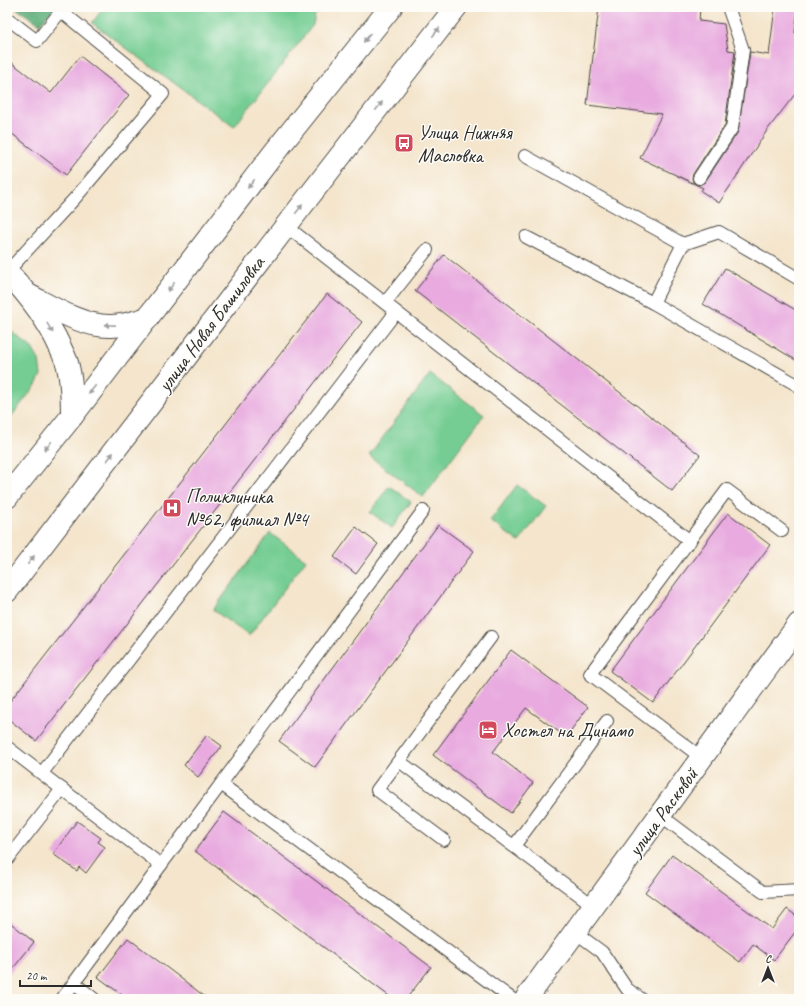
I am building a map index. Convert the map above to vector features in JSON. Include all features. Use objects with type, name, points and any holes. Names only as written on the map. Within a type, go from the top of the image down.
[{"type":"main road","points":[[7,497],[72,416],[274,153],[391,7]]},
{"type":"main road","name":"улица Новая Башиловка","points":[[7,591],[286,226],[456,7]]},
{"type":"main road","points":[[7,272],[29,295],[53,333],[68,366],[72,385],[72,416]]},
{"type":"main road","points":[[29,295],[60,312],[89,323],[110,326],[130,324],[148,318]]},
{"type":"main road","name":"улица Расковой","points":[[526,999],[702,758],[797,632]]},
{"type":"lane","points":[[699,178],[732,128],[743,50],[728,7]]},
{"type":"lane","points":[[7,18],[37,41],[62,9],[162,94],[76,197],[7,272]]},
{"type":"lane","points":[[525,156],[683,244]]},
{"type":"lane","points":[[286,226],[690,541]]},
{"type":"lane","points":[[653,303],[683,244],[719,232],[799,278]]},
{"type":"lane","points":[[526,237],[653,303],[799,386]]},
{"type":"lane","points":[[385,303],[427,250]]},
{"type":"lane","points":[[42,773],[396,312]]},
{"type":"lane","points":[[702,758],[590,674],[727,490],[782,531]]},
{"type":"lane","points":[[62,999],[423,511]]},
{"type":"lane","points":[[444,840],[377,790],[491,637]]},
{"type":"lane","points":[[514,846],[607,721]]},
{"type":"lane","points":[[7,746],[161,865]]},
{"type":"lane","points":[[399,761],[594,906]]},
{"type":"lane","points":[[221,784],[512,999]]},
{"type":"lane","points":[[7,860],[62,789]]},
{"type":"lane","points":[[660,816],[762,892],[799,890]]},
{"type":"lane","points":[[575,932],[602,952],[627,989],[641,999]]},
{"type":"lane","points":[[74,983],[94,999]]},
{"type":"green space","points":[[14,7],[55,7],[40,24]]},
{"type":"green space","points":[[104,7],[318,7],[316,9],[313,25],[234,127],[92,23]]},
{"type":"green space","points":[[7,328],[32,348],[39,360],[41,375],[36,385],[7,422]]},
{"type":"green space","points":[[430,374],[484,415],[423,497],[369,456]]},
{"type":"green space","points":[[517,485],[546,506],[519,542],[490,521]]},
{"type":"green space","points":[[389,486],[411,502],[392,528],[370,512]]},
{"type":"green space","points":[[270,533],[306,560],[249,636],[213,610]]},
{"type":"building","points":[[599,7],[700,7],[699,21],[724,24],[728,50],[735,51],[725,125],[693,174],[693,182],[699,185],[705,182],[738,132],[750,52],[769,55],[775,7],[798,7],[795,33],[799,33],[799,89],[768,129],[719,203],[701,191],[703,188],[640,158],[662,114],[587,105]]},
{"type":"building","points":[[80,56],[129,95],[66,175],[7,130],[7,59],[51,93]]},
{"type":"building","points":[[444,255],[700,455],[672,491],[415,291]]},
{"type":"building","points":[[725,268],[799,312],[799,362],[703,304]]},
{"type":"building","points":[[327,294],[362,322],[36,741],[7,718],[7,705]]},
{"type":"building","points":[[728,513],[770,545],[653,703],[610,671]]},
{"type":"building","points":[[438,525],[474,551],[315,767],[279,741]]},
{"type":"building","points":[[356,527],[378,544],[356,574],[334,557]]},
{"type":"building","points":[[511,650],[588,707],[566,737],[526,708],[493,752],[533,783],[511,813],[433,755]]},
{"type":"building","points":[[207,735],[222,746],[198,777],[184,765]]},
{"type":"building","points":[[224,812],[431,967],[406,999],[393,999],[195,851]]},
{"type":"building","points":[[77,821],[101,838],[98,842],[105,847],[86,873],[79,867],[77,871],[53,854]]},
{"type":"building","points":[[672,855],[772,929],[787,909],[799,918],[799,927],[774,960],[753,944],[740,962],[645,892]]},
{"type":"building","points":[[7,920],[34,942],[7,976]]},
{"type":"building","points":[[128,938],[208,999],[127,999],[98,977]]},
{"type":"place","name":"Улица Нижняя Масловка","points":[[404,143]]},
{"type":"place","name":"Поликлиника №62, филиал №4","points":[[172,508]]},
{"type":"place","name":"Хостел на Динамо","points":[[488,730]]}]
